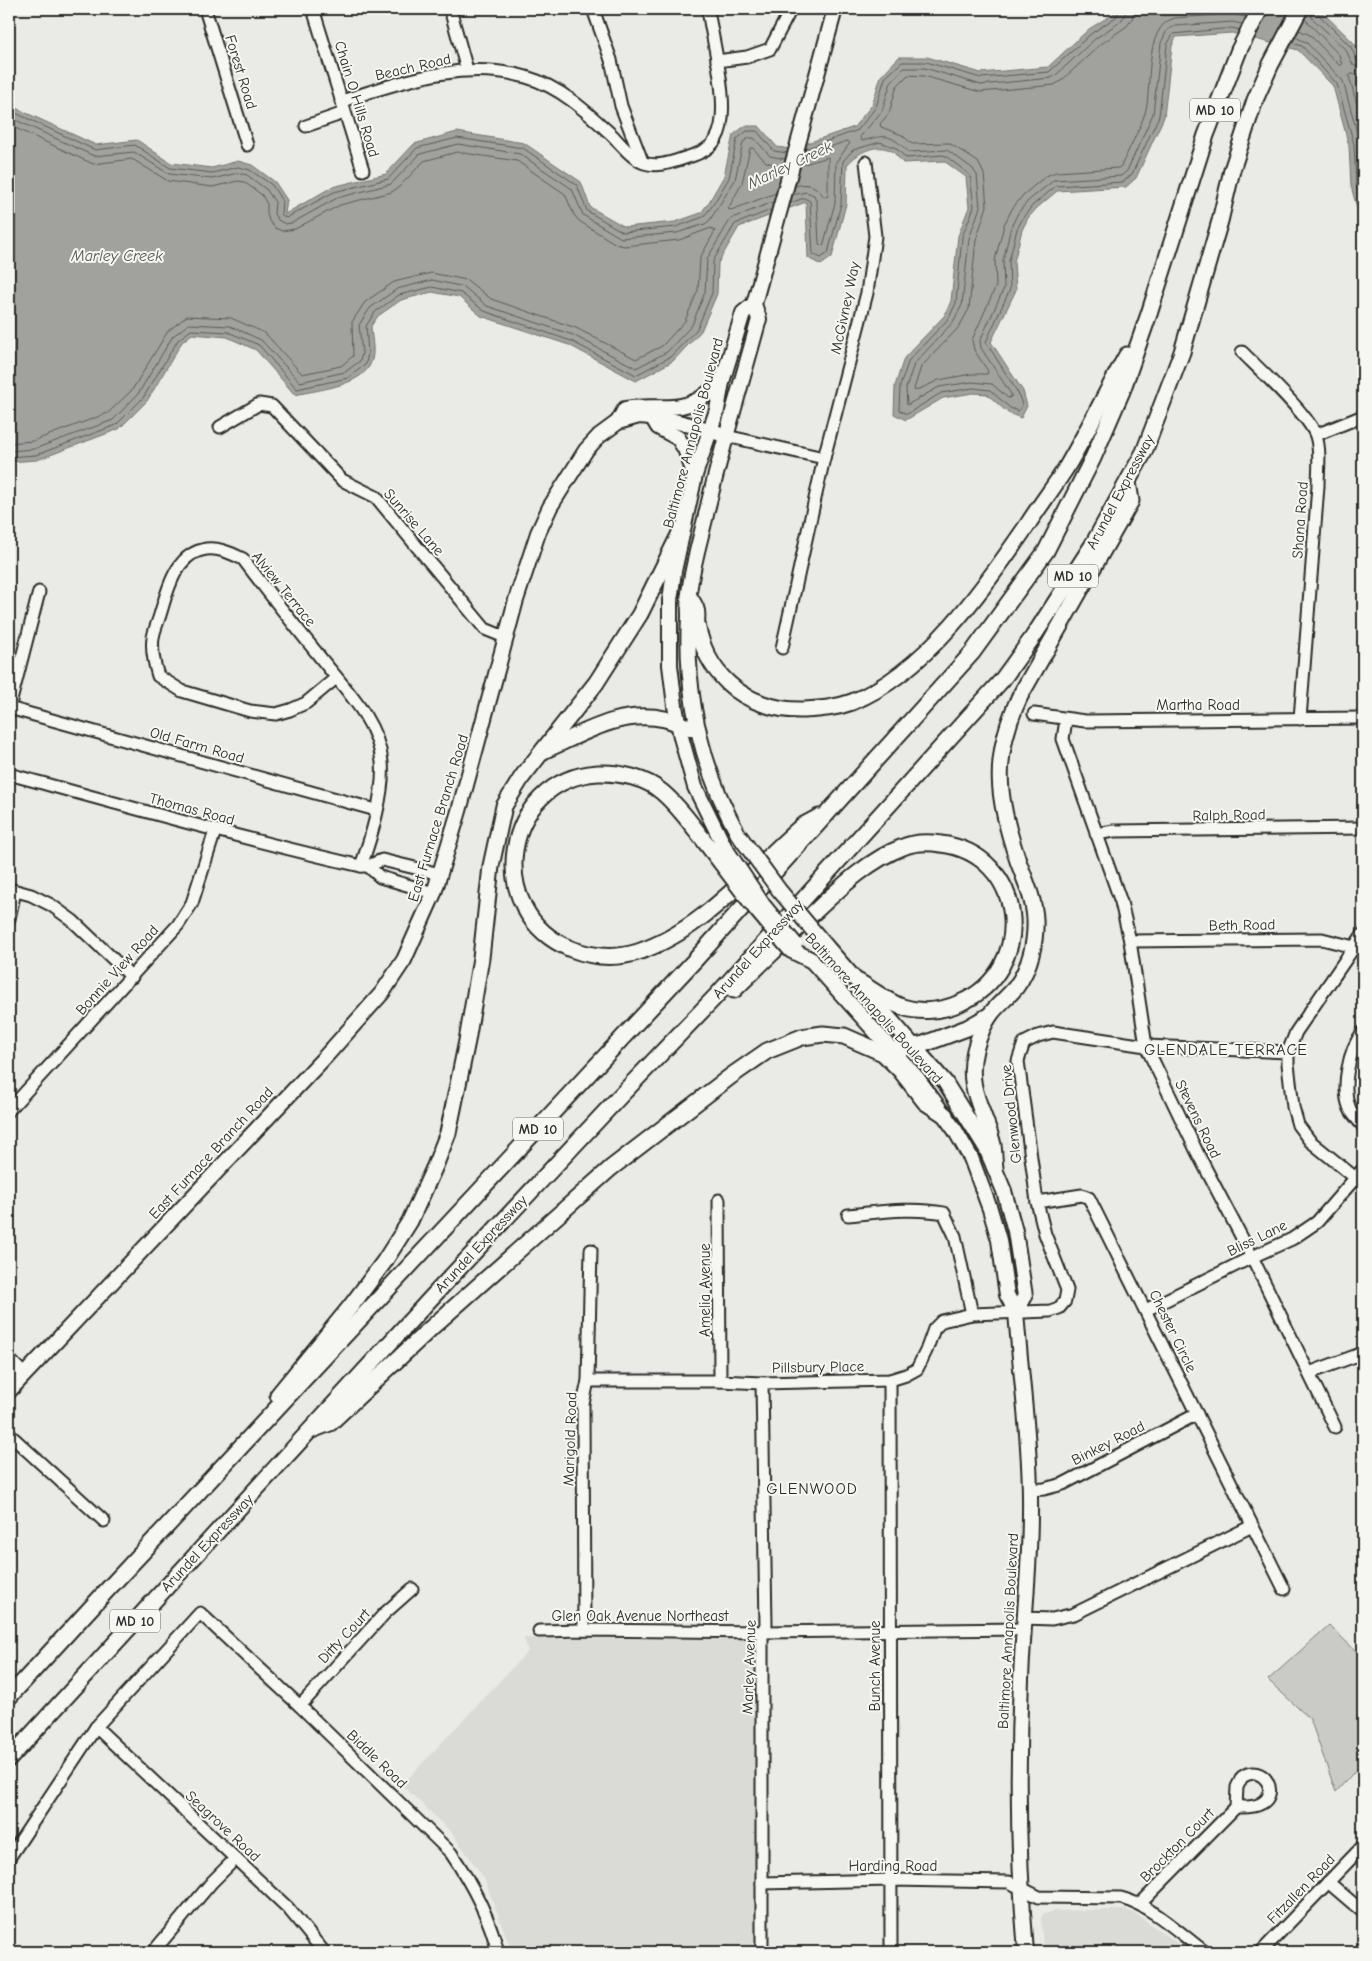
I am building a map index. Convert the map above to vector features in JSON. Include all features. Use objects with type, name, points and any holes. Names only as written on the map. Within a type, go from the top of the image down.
[{"type":"highway","name":"MD 10","points":[[9,1697],[681,975],[972,653],[1046,551],[1093,458],[1122,391],[1206,135],[1239,50],[1260,9]]},
{"type":"highway","name":"Arundel Expressway","points":[[9,1759],[242,1506],[308,1431],[622,1094],[716,996],[1002,680],[1033,638],[1092,546],[1144,452],[1182,352],[1220,221],[1232,170],[1255,100],[1271,64],[1300,9]]},
{"type":"highway","points":[[689,596],[697,609],[696,622],[702,643],[719,674],[729,685],[741,693],[767,706],[792,710],[826,709],[852,702],[878,688],[904,671],[934,644],[973,602],[1066,468],[1148,314]]},
{"type":"highway","points":[[995,1168],[993,1145],[978,1105],[973,1081],[975,1050],[990,1015],[1016,987],[1029,961],[1034,933],[1033,903],[1010,837],[1001,799],[1000,766],[1004,740],[1010,717],[1020,696],[1131,501],[1128,482]]},
{"type":"highway","points":[[243,1445],[288,1381],[351,1306],[384,1262],[410,1221],[448,1133],[467,1041],[481,958],[491,866],[504,806],[522,777],[596,683],[640,614],[682,529]]},
{"type":"highway","points":[[542,751],[597,725],[642,717],[665,719],[698,730]]},
{"type":"highway","points":[[811,960],[791,950],[720,852],[661,791],[640,780],[608,773],[585,774],[560,784],[538,802],[520,829],[514,847],[514,871],[519,892],[526,912],[540,930],[556,942],[582,953],[606,956],[621,955],[637,952],[664,941],[704,915],[802,826],[831,810]]},
{"type":"highway","points":[[716,996],[734,990],[854,876],[885,855],[905,846],[930,842],[953,845],[973,855],[999,878],[1007,894],[1013,919],[1010,947],[999,972],[988,986],[975,997],[950,1008],[925,1011],[902,1007],[859,982]]},
{"type":"highway","points":[[893,1050],[913,1046],[954,1033],[990,1015]]},
{"type":"highway","points":[[308,1431],[330,1423],[431,1328],[611,1168],[732,1076],[774,1048],[802,1037],[823,1034],[844,1036],[866,1044],[883,1053],[900,1070],[925,1102],[945,1115]]},
{"type":"main road","name":"Baltimore Annapolis Boulevard","points":[[836,9],[754,304],[759,319],[694,560],[689,596],[689,667],[692,696],[698,730],[714,786],[738,834],[780,890],[826,946],[945,1082],[978,1132],[995,1168],[1010,1208],[1025,1296],[1016,1312]]},
{"type":"main road","name":"Baltimore Annapolis Boulevard","points":[[720,852],[688,763],[678,724],[670,665],[669,635],[674,571],[695,475],[710,430],[743,313],[754,304]]},
{"type":"main road","points":[[618,422],[625,409],[682,406],[695,401],[722,382]]},
{"type":"main road","name":"East Furnace Branch Road","points":[[9,1391],[325,1057],[382,993],[404,960],[434,893],[440,874],[516,600],[538,533],[550,507],[586,450],[599,436],[618,422],[639,416],[652,417],[710,430],[726,436]]},
{"type":"main road","points":[[652,417],[658,427],[678,438],[685,449],[695,475]]},
{"type":"main road","name":"Baltimore Annapolis Boulevard","points":[[811,960],[918,1079],[945,1115],[971,1158],[999,1240],[1007,1296],[1016,1312],[1030,1490],[1030,1550],[1024,1623],[1019,1760],[1022,1888],[1026,1952]]},
{"type":"street","name":"Forest Road","points":[[205,9],[248,145]]},
{"type":"street","name":"Chain O Hills Road","points":[[313,9],[363,170]]},
{"type":"street","points":[[450,9],[466,70]]},
{"type":"street","points":[[593,9],[611,60],[621,106],[643,163],[658,166],[700,154],[716,140],[722,126],[718,61],[708,9]]},
{"type":"street","points":[[718,61],[747,57],[770,49],[790,9]]},
{"type":"street","name":"Beach Road","points":[[341,101],[433,74],[466,70],[526,77],[556,90],[580,105],[643,163]]},
{"type":"street","points":[[306,126],[344,113]]},
{"type":"street","name":"McGivney Way","points":[[782,648],[824,458],[868,284],[875,236],[866,162]]},
{"type":"street","name":"Shana Road","points":[[1242,352],[1304,416],[1316,435],[1318,486],[1300,719]]},
{"type":"street","name":"Sunrise Lane","points":[[220,427],[259,404],[272,406],[342,480],[376,497],[485,629],[507,638]]},
{"type":"street","points":[[1316,435],[1363,416]]},
{"type":"street","points":[[726,436],[824,458]]},
{"type":"street","name":"Alview Terrace","points":[[336,678],[306,703],[276,714],[250,711],[182,691],[158,676],[153,659],[153,637],[168,589],[178,569],[188,557],[201,550],[220,550],[243,559],[336,678],[369,722],[377,738],[382,762],[382,780],[364,866]]},
{"type":"street","points":[[9,708],[39,592]]},
{"type":"street","name":"Old Farm Road","points":[[9,708],[376,810]]},
{"type":"street","name":"Martha Road","points":[[1034,714],[1066,720],[1085,721],[1363,718]]},
{"type":"street","name":"Stevens Road","points":[[1066,720],[1063,739],[1121,902],[1130,941],[1146,1046],[1197,1152],[1252,1257],[1335,1426]]},
{"type":"street","name":"Thomas Road","points":[[9,774],[214,831],[364,866],[380,877],[434,893]]},
{"type":"street","name":"Ralph Road","points":[[1096,834],[1114,831],[1363,828]]},
{"type":"street","name":"Bonnie View Road","points":[[9,1110],[178,925],[192,903],[214,831]]},
{"type":"street","name":"Thomas Road","points":[[364,866],[382,860],[440,874]]},
{"type":"street","points":[[9,918],[12,890],[51,904],[132,977]]},
{"type":"street","points":[[1361,1177],[1310,1141],[1298,1125],[1293,1107],[1288,1052],[1296,1032],[1363,934]]},
{"type":"street","name":"Beth Road","points":[[1130,941],[1322,939],[1354,947]]},
{"type":"street","name":"Glenwood Drive","points":[[1016,1312],[1050,1311],[1059,1308],[1065,1301],[1067,1290],[1045,1234],[1037,1202],[1018,1061],[1024,1043],[1038,1036],[1053,1032],[1146,1046],[1288,1052]]},
{"type":"street","points":[[1363,1032],[1349,1061],[1346,1074],[1350,1110],[1363,1126]]},
{"type":"street","name":"Bliss Lane","points":[[1146,1310],[1292,1239],[1317,1222],[1361,1177]]},
{"type":"street","name":"Chester Circle","points":[[1037,1202],[1082,1195],[1089,1198],[1284,1589]]},
{"type":"street","name":"Amelia Avenue","points":[[719,1200],[720,1381]]},
{"type":"street","points":[[848,1215],[904,1210],[928,1210],[944,1213],[955,1236],[972,1314]]},
{"type":"street","name":"Marigold Road","points":[[584,1630],[583,1404],[588,1381],[591,1250]]},
{"type":"street","name":"Pillsbury Place","points":[[588,1381],[720,1381],[762,1383],[890,1380],[917,1369],[934,1329],[942,1321],[972,1314],[1016,1312]]},
{"type":"street","points":[[1309,1373],[1363,1353]]},
{"type":"street","points":[[9,1359],[24,1374]]},
{"type":"street","name":"Bunch Avenue","points":[[890,1380],[891,1952]]},
{"type":"street","name":"Marley Avenue","points":[[762,1383],[766,1625],[762,1632],[762,1952]]},
{"type":"street","name":"Binkey Road","points":[[1030,1490],[1044,1489],[1062,1484],[1197,1414]]},
{"type":"street","points":[[9,1434],[104,1521]]},
{"type":"street","points":[[1024,1623],[1074,1614],[1252,1526]]},
{"type":"street","name":"Ditty Court","points":[[300,1706],[385,1613],[412,1589]]},
{"type":"street","name":"Biddle Road","points":[[96,1727],[200,1613],[300,1706],[451,1853],[481,1902],[493,1931],[498,1952]]},
{"type":"street","name":"Glen Oak Avenue Northeast","points":[[539,1631],[762,1632],[890,1630],[1024,1623]]},
{"type":"street","points":[[9,1858],[96,1727]]},
{"type":"street","name":"Seagrove Road","points":[[96,1727],[288,1908],[324,1952]]},
{"type":"street","name":"Brockton Court","points":[[1140,1904],[1236,1807]]},
{"type":"street","name":"Fitzallen Road","points":[[1261,1952],[1363,1846]]},
{"type":"street","points":[[153,1952],[212,1882],[235,1859]]},
{"type":"street","name":"Harding Road","points":[[762,1883],[891,1880],[1010,1882],[1038,1898],[1111,1897],[1140,1904]]},
{"type":"street","points":[[1328,1882],[1363,1912]]},
{"type":"street","points":[[1140,1904],[1205,1952]]},
{"type":"shaded area","points":[[1329,1625],[1363,1658],[1363,1762],[1336,1792],[1310,1719],[1268,1680]]},
{"type":"shaded area","points":[[524,1638],[756,1639],[755,1952],[512,1952],[484,1878],[452,1833],[402,1785],[528,1651]]},
{"type":"shaded area","points":[[1126,1910],[1136,1914],[1190,1952],[1044,1952],[1041,1917],[1044,1914],[1055,1911]]},
{"type":"water","name":"Marley Creek","points":[[1117,9],[1319,9],[1355,44],[1363,63],[1363,222],[1359,216],[1351,186],[1349,146],[1333,86],[1298,50],[1232,33],[1176,37],[1172,46],[1164,117],[1136,178],[1126,187],[1057,191],[1028,218],[1022,230],[1014,262],[1016,290],[991,342],[1023,391],[1027,406],[1021,418],[1008,413],[987,394],[973,393],[943,398],[906,420],[894,414],[895,386],[904,358],[945,315],[951,301],[958,236],[969,207],[966,177],[944,161],[903,163],[892,151],[873,148],[856,156],[847,165],[846,204],[832,257],[821,265],[808,258],[806,202],[739,227],[718,263],[717,294],[701,331],[673,361],[636,381],[569,345],[481,316],[459,297],[432,292],[401,300],[378,316],[371,326],[373,354],[370,365],[363,373],[343,384],[295,395],[256,350],[227,337],[192,334],[182,342],[147,401],[119,429],[37,460],[9,462],[9,105],[96,145],[137,140],[171,163],[212,168],[238,161],[252,165],[275,182],[287,200],[285,214],[332,187],[386,174],[414,144],[457,132],[524,143],[581,182],[590,207],[625,227],[675,222],[701,213],[724,176],[733,135],[745,126],[759,126],[777,147],[790,149],[854,127],[872,105],[881,76],[899,57],[927,57],[981,73],[1048,67],[1089,29],[1113,14]]},
{"type":"district","name":"GLENDALE TERRACE","points":[[1226,1050]]},
{"type":"district","name":"GLENWOOD","points":[[812,1489]]}]
